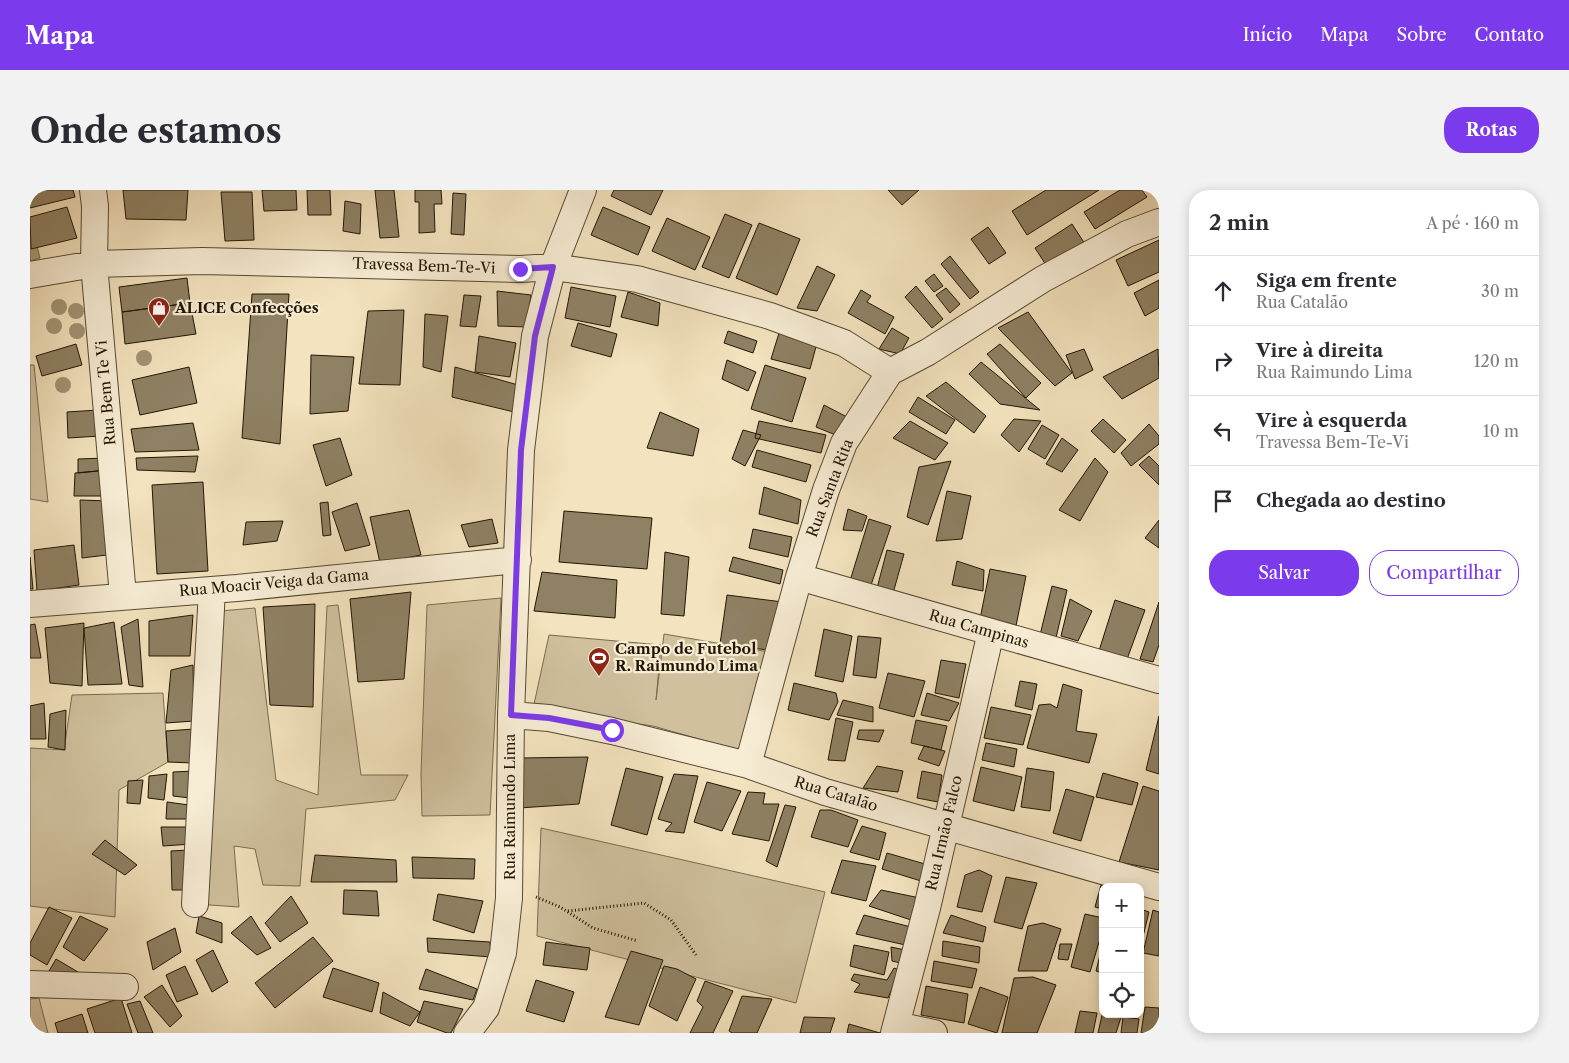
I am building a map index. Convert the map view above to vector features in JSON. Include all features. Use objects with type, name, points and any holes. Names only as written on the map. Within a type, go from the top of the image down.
[{"type":"street","name":"Rua Bem Te Vi","points":[[93,190],[95,206],[94,264],[123,596]]},
{"type":"street","name":"Rua Raimundo Lima","points":[[466,1033],[486,1008],[503,953],[510,887],[511,715],[521,450],[535,336],[553,267],[582,190]]},
{"type":"street","name":"Rua Santa Rita","points":[[748,765],[799,577],[826,490],[844,443],[890,372],[928,352],[1043,279],[1127,234],[1159,222]]},
{"type":"street","name":"Travessa Bem-Te-Vi","points":[[30,275],[94,264],[202,261],[520,269],[553,267],[637,279],[770,316],[844,343],[890,372]]},
{"type":"street","name":"Rua Moacir Veiga da Gama","points":[[30,604],[212,590],[518,560]]},
{"type":"street","name":"Rua Campinas","points":[[799,577],[1159,680]]},
{"type":"street","points":[[195,904],[212,590]]},
{"type":"street","name":"Rua Irmão Falco","points":[[895,1029],[927,908],[991,632]]},
{"type":"street","name":"Rua Catalão","points":[[511,715],[549,718],[612,730],[748,765],[825,792],[1159,886]]},
{"type":"street","points":[[30,984],[125,987]]},
{"type":"street","points":[[895,1029],[934,1033]]},
{"type":"path","points":[[510,887],[560,907],[593,928],[638,941]]},
{"type":"path","points":[[568,911],[644,903],[672,920],[696,954]]},
{"type":"shaded area","points":[[35,238],[40,258],[30,261],[30,240]]},
{"type":"shaded area","points":[[30,365],[34,365],[48,502],[30,499]]},
{"type":"shaded area","points":[[501,598],[490,815],[422,816],[421,774],[427,605]]},
{"type":"shaded area","points":[[338,605],[361,775],[408,775],[395,800],[306,809],[300,886],[263,885],[255,849],[234,846],[239,907],[195,904],[220,611],[255,608],[276,780],[318,795],[327,606]]},
{"type":"shaded area","points":[[664,634],[769,652],[745,752],[653,726],[533,709],[549,635],[661,645],[656,700]]},
{"type":"shaded area","points":[[163,693],[168,762],[119,790],[115,917],[30,906],[30,748],[64,750],[72,695]]},
{"type":"shaded area","points":[[541,828],[825,892],[796,1003],[537,936]]},
{"type":"shaded area","points":[[39,998],[48,1033],[30,1033],[30,999]]},
{"type":"building","points":[[30,190],[73,190],[75,197],[30,208]]},
{"type":"building","points":[[123,190],[188,190],[186,220],[126,219]]},
{"type":"building","points":[[262,190],[296,190],[297,210],[264,211]]},
{"type":"building","points":[[307,190],[330,190],[331,215],[308,215]]},
{"type":"building","points":[[375,190],[394,190],[399,237],[380,238]]},
{"type":"building","points":[[415,190],[441,190],[442,204],[434,204],[435,232],[419,233],[419,202],[415,202]]},
{"type":"building","points":[[614,190],[663,190],[651,215],[611,196]]},
{"type":"building","points":[[888,190],[919,190],[902,205]]},
{"type":"building","points":[[1046,190],[1099,190],[1027,235],[1012,211]]},
{"type":"building","points":[[1120,190],[1142,190],[1147,197],[1095,229],[1084,212]]},
{"type":"building","points":[[221,192],[252,192],[254,240],[225,241]]},
{"type":"building","points":[[453,193],[466,194],[464,235],[451,234]]},
{"type":"building","points":[[345,201],[361,204],[360,234],[343,231]]},
{"type":"building","points":[[67,207],[77,238],[31,249],[30,217]]},
{"type":"building","points":[[603,207],[650,227],[638,255],[591,235]]},
{"type":"building","points":[[725,214],[752,225],[729,278],[702,267]]},
{"type":"building","points":[[667,218],[710,237],[695,270],[652,251]]},
{"type":"building","points":[[759,223],[800,239],[777,295],[736,278]]},
{"type":"building","points":[[1072,224],[1085,244],[1048,268],[1035,248]]},
{"type":"building","points":[[988,227],[1006,253],[989,264],[971,239]]},
{"type":"building","points":[[1159,240],[1159,272],[1128,286],[1116,260]]},
{"type":"building","points":[[950,256],[979,292],[970,299],[941,264]]},
{"type":"building","points":[[817,266],[835,275],[817,311],[797,308]]},
{"type":"building","points":[[934,274],[943,286],[934,292],[925,281]]},
{"type":"building","points":[[187,278],[190,303],[122,312],[119,287]]},
{"type":"building","points":[[1159,280],[1159,308],[1145,316],[1134,293]]},
{"type":"building","points":[[916,286],[943,319],[932,328],[905,297]]},
{"type":"building","points":[[571,287],[616,296],[610,327],[565,318]]},
{"type":"building","points":[[946,288],[960,304],[950,313],[936,295]]},
{"type":"building","points":[[861,290],[871,296],[867,302],[894,317],[885,334],[848,313]]},
{"type":"building","points":[[497,291],[531,295],[527,327],[498,326]]},
{"type":"building","points":[[628,292],[660,303],[658,326],[621,317]]},
{"type":"building","points":[[252,294],[289,294],[280,444],[242,438]]},
{"type":"building","points":[[464,295],[481,296],[476,327],[460,326]]},
{"type":"building","name":"ALICE Confecções","points":[[190,303],[196,334],[125,344],[122,312]]},
{"type":"building","points":[[404,310],[400,385],[359,384],[368,311]]},
{"type":"building","points":[[1028,312],[1072,373],[1055,386],[998,328]]},
{"type":"building","points":[[425,314],[448,316],[441,372],[423,367]]},
{"type":"building","points":[[578,323],[617,334],[611,357],[571,346]]},
{"type":"building","points":[[892,328],[909,338],[900,354],[879,349]]},
{"type":"building","points":[[728,331],[757,341],[753,353],[724,343]]},
{"type":"building","points":[[779,333],[817,343],[810,369],[771,359]]},
{"type":"building","points":[[479,336],[516,343],[510,377],[475,372]]},
{"type":"building","points":[[76,344],[82,365],[42,376],[36,356]]},
{"type":"building","points":[[1000,344],[1041,383],[1026,398],[987,354]]},
{"type":"building","points":[[1084,349],[1093,370],[1075,379],[1066,355]]},
{"type":"building","points":[[1158,349],[1159,378],[1122,399],[1103,377]]},
{"type":"building","points":[[311,355],[354,357],[348,411],[310,414]]},
{"type":"building","points":[[727,360],[756,372],[748,391],[722,379]]},
{"type":"building","points":[[981,362],[1040,410],[1000,404],[969,374]]},
{"type":"building","points":[[765,365],[806,378],[792,422],[751,409]]},
{"type":"building","points":[[189,367],[197,403],[140,415],[132,380]]},
{"type":"building","points":[[455,367],[518,385],[514,412],[452,397]]},
{"type":"building","points":[[946,382],[986,416],[974,433],[926,396]]},
{"type":"building","points":[[918,397],[955,420],[946,434],[909,412]]},
{"type":"building","points":[[824,405],[847,417],[843,438],[816,427]]},
{"type":"building","points":[[98,410],[100,436],[68,438],[67,412]]},
{"type":"building","points":[[660,412],[699,429],[693,456],[647,448]]},
{"type":"building","points":[[1014,419],[1041,421],[1019,452],[1001,435]]},
{"type":"building","points":[[1103,419],[1126,440],[1114,453],[1091,431]]},
{"type":"building","points":[[759,421],[826,435],[821,453],[755,438]]},
{"type":"building","points":[[910,421],[948,443],[935,460],[893,438]]},
{"type":"building","points":[[193,423],[199,450],[135,452],[131,429]]},
{"type":"building","points":[[1149,424],[1159,436],[1159,444],[1131,466],[1121,453]]},
{"type":"building","points":[[1042,425],[1059,435],[1045,459],[1028,449]]},
{"type":"building","points":[[743,430],[761,435],[745,466],[732,459]]},
{"type":"building","points":[[340,438],[352,475],[326,486],[313,445]]},
{"type":"building","points":[[1062,438],[1078,450],[1062,472],[1046,464]]},
{"type":"building","points":[[757,450],[811,465],[806,482],[752,467]]},
{"type":"building","points":[[198,456],[195,472],[137,470],[136,458]]},
{"type":"building","points":[[1149,456],[1159,466],[1159,485],[1139,465]]},
{"type":"building","points":[[106,458],[108,470],[78,473],[78,459]]},
{"type":"building","points":[[1095,458],[1108,472],[1080,521],[1059,510]]},
{"type":"building","points":[[951,461],[928,525],[907,517],[919,467]]},
{"type":"building","points":[[108,470],[109,496],[74,496],[75,473]]},
{"type":"building","points":[[203,482],[208,571],[157,574],[152,485]]},
{"type":"building","points":[[764,487],[801,500],[798,524],[759,514]]},
{"type":"building","points":[[947,491],[971,496],[962,539],[936,541]]},
{"type":"building","points":[[80,500],[110,501],[115,554],[82,558]]},
{"type":"building","points":[[328,502],[331,535],[323,536],[320,503]]},
{"type":"building","points":[[357,503],[370,545],[345,551],[332,512]]},
{"type":"building","points":[[848,509],[867,516],[862,531],[843,530]]},
{"type":"building","points":[[409,510],[421,555],[380,563],[370,517]]},
{"type":"building","points":[[564,511],[652,518],[647,569],[559,562]]},
{"type":"building","points":[[492,519],[498,543],[469,547],[461,525]]},
{"type":"building","points":[[869,519],[891,526],[869,591],[849,584]]},
{"type":"building","points":[[1159,520],[1159,548],[1145,538]]},
{"type":"building","points":[[283,521],[277,541],[243,545],[246,522]]},
{"type":"building","points":[[753,529],[792,537],[788,557],[749,548]]},
{"type":"building","points":[[74,545],[79,585],[37,591],[34,550]]},
{"type":"building","points":[[887,550],[904,554],[892,597],[876,592]]},
{"type":"building","points":[[665,552],[689,557],[684,616],[661,614]]},
{"type":"building","points":[[30,557],[33,589],[30,589]]},
{"type":"building","points":[[733,557],[783,570],[780,584],[729,571]]},
{"type":"building","points":[[957,561],[984,570],[983,591],[952,585]]},
{"type":"building","points":[[990,569],[1026,576],[1016,626],[980,619]]},
{"type":"building","points":[[542,572],[617,580],[615,618],[534,611]]},
{"type":"building","points":[[1052,586],[1067,590],[1056,638],[1040,635]]},
{"type":"building","points":[[411,592],[404,679],[358,682],[350,599]]},
{"type":"building","points":[[727,595],[783,602],[776,651],[720,644]]},
{"type":"building","points":[[1070,599],[1092,611],[1078,641],[1061,636]]},
{"type":"building","points":[[1115,600],[1145,610],[1126,662],[1098,654]]},
{"type":"building","points":[[1159,602],[1159,645],[1153,662],[1140,659]]},
{"type":"building","points":[[315,604],[313,707],[270,705],[263,607]]},
{"type":"building","points":[[193,615],[190,656],[149,656],[149,621]]},
{"type":"building","points":[[138,619],[143,687],[129,685],[121,627]]},
{"type":"building","points":[[114,622],[122,684],[88,685],[84,628]]},
{"type":"building","points":[[84,623],[82,686],[50,683],[45,628]]},
{"type":"building","points":[[35,624],[41,658],[30,658],[30,625]]},
{"type":"building","points":[[824,629],[852,636],[843,682],[815,676]]},
{"type":"building","points":[[858,636],[881,638],[876,678],[853,675]]},
{"type":"building","points":[[941,660],[966,664],[959,698],[935,693]]},
{"type":"building","points":[[193,665],[194,721],[166,723],[171,670]]},
{"type":"building","points":[[888,673],[925,681],[914,717],[879,708]]},
{"type":"building","points":[[1020,681],[1037,684],[1032,710],[1015,706]]},
{"type":"building","points":[[794,683],[836,693],[838,702],[829,720],[788,710]]},
{"type":"building","points":[[1063,684],[1082,690],[1076,731],[1097,734],[1089,763],[1027,748],[1039,705],[1050,704],[1057,708]]},
{"type":"building","points":[[927,693],[959,703],[949,721],[921,715]]},
{"type":"building","points":[[843,700],[873,707],[873,722],[837,715]]},
{"type":"building","points":[[44,703],[46,739],[30,739],[30,706]]},
{"type":"building","points":[[991,707],[1031,715],[1023,745],[984,738]]},
{"type":"building","points":[[66,710],[65,750],[48,747],[50,714]]},
{"type":"building","points":[[1159,716],[1159,774],[1146,770]]},
{"type":"building","points":[[836,718],[853,722],[845,761],[828,760]]},
{"type":"building","points":[[916,720],[947,726],[941,750],[911,743]]},
{"type":"building","points":[[194,729],[193,763],[168,762],[166,731]]},
{"type":"building","points":[[859,730],[884,730],[879,742],[857,739]]},
{"type":"building","points":[[986,743],[1017,749],[1014,767],[982,760]]},
{"type":"building","points":[[924,746],[945,751],[939,766],[918,759]]},
{"type":"building","points":[[588,757],[579,804],[519,808],[521,758]]},
{"type":"building","points":[[877,766],[903,771],[898,792],[863,788]]},
{"type":"building","points":[[981,767],[1022,777],[1014,811],[973,801]]},
{"type":"building","points":[[626,768],[663,777],[647,835],[611,825]]},
{"type":"building","points":[[1027,768],[1054,772],[1050,811],[1021,807]]},
{"type":"building","points":[[194,771],[190,798],[173,796],[173,772]]},
{"type":"building","points":[[922,771],[942,775],[938,802],[917,798]]},
{"type":"building","points":[[1103,773],[1138,783],[1132,805],[1096,797]]},
{"type":"building","points":[[167,774],[164,800],[148,798],[149,776]]},
{"type":"building","points":[[674,774],[698,776],[684,833],[665,831],[672,823],[658,819]]},
{"type":"building","points":[[143,780],[140,804],[127,803],[128,781]]},
{"type":"building","points":[[707,782],[741,791],[722,831],[694,822]]},
{"type":"building","points":[[1143,786],[1159,791],[1159,870],[1119,862]]},
{"type":"building","points":[[1066,789],[1094,797],[1081,841],[1053,833]]},
{"type":"building","points":[[748,792],[765,793],[763,804],[779,804],[769,841],[732,834]]},
{"type":"building","points":[[167,802],[189,805],[190,819],[166,819]]},
{"type":"building","points":[[785,805],[796,807],[777,867],[766,861]]},
{"type":"building","points":[[820,810],[831,810],[858,820],[848,847],[811,837]]},
{"type":"building","points":[[862,826],[886,833],[879,860],[850,852]]},
{"type":"building","points":[[161,827],[191,827],[192,844],[163,846]]},
{"type":"building","points":[[105,840],[137,865],[125,875],[92,854]]},
{"type":"building","points":[[189,850],[187,890],[172,890],[171,851]]},
{"type":"building","points":[[887,853],[925,864],[921,881],[882,869]]},
{"type":"building","points":[[315,855],[396,860],[397,882],[311,882]]},
{"type":"building","points":[[412,857],[475,859],[474,879],[413,878]]},
{"type":"building","points":[[842,860],[876,866],[866,901],[831,893]]},
{"type":"building","points":[[979,870],[992,876],[982,912],[957,907],[965,875]]},
{"type":"building","points":[[1006,877],[1037,883],[1022,929],[994,922]]},
{"type":"building","points":[[344,890],[377,891],[379,916],[343,914]]},
{"type":"building","points":[[881,890],[925,899],[920,923],[869,906]]},
{"type":"building","points":[[1099,892],[1099,908],[1095,907]]},
{"type":"building","points":[[438,894],[483,901],[474,933],[433,920]]},
{"type":"building","points":[[291,896],[308,923],[280,942],[265,923]]},
{"type":"building","points":[[49,907],[72,918],[47,965],[30,955],[30,943]]},
{"type":"building","points":[[1144,910],[1149,912],[1144,933]]},
{"type":"building","points":[[1153,910],[1159,912],[1159,956],[1144,953]]},
{"type":"building","points":[[1085,914],[1099,917],[1099,942],[1090,972],[1071,967]]},
{"type":"building","points":[[864,915],[915,928],[910,946],[856,934]]},
{"type":"building","points":[[951,915],[986,927],[983,942],[943,933]]},
{"type":"building","points":[[80,916],[108,929],[84,961],[63,947]]},
{"type":"building","points":[[199,916],[222,923],[222,943],[196,933]]},
{"type":"building","points":[[251,916],[271,948],[257,955],[231,933]]},
{"type":"building","points":[[1043,923],[1061,929],[1047,971],[1018,971],[1028,926]]},
{"type":"building","points":[[175,928],[181,952],[153,970],[147,942]]},
{"type":"building","points":[[313,937],[333,961],[275,1008],[255,983]]},
{"type":"building","points":[[427,938],[490,942],[491,957],[428,952]]},
{"type":"building","points":[[943,941],[980,947],[979,963],[942,956]]},
{"type":"building","points":[[546,942],[590,948],[587,970],[543,965]]},
{"type":"building","points":[[1060,944],[1072,944],[1068,960],[1058,959]]},
{"type":"building","points":[[854,945],[889,952],[884,975],[850,966]]},
{"type":"building","points":[[891,947],[910,951],[905,964],[892,961]]},
{"type":"building","points":[[213,950],[228,982],[212,992],[196,960]]},
{"type":"building","points":[[631,951],[663,960],[639,1025],[605,1017]]},
{"type":"building","points":[[56,959],[78,972],[71,978],[49,971]]},
{"type":"building","points":[[1099,959],[1099,972],[1096,971]]},
{"type":"building","points":[[934,961],[977,969],[972,988],[931,981]]},
{"type":"building","points":[[185,966],[198,994],[177,1002],[166,975]]},
{"type":"building","points":[[664,966],[677,969],[696,979],[677,1021],[649,1006]]},
{"type":"building","points":[[333,968],[379,983],[372,1012],[323,997]]},
{"type":"building","points":[[894,968],[905,972],[893,986],[888,998],[854,992],[860,984],[851,980],[854,974],[887,980]]},
{"type":"building","points":[[426,969],[477,989],[473,1000],[419,989]]},
{"type":"building","points":[[1033,977],[1056,985],[1037,1033],[1002,1033],[1014,978]]},
{"type":"building","points":[[536,980],[574,992],[564,1022],[526,1011]]},
{"type":"building","points":[[705,981],[733,991],[713,1033],[690,1033],[703,1007],[697,1001]]},
{"type":"building","points":[[162,985],[182,1016],[170,1027],[144,997]]},
{"type":"building","points":[[926,986],[968,994],[964,1023],[921,1015]]},
{"type":"building","points":[[980,987],[1008,997],[997,1033],[968,1024]]},
{"type":"building","points":[[383,992],[420,1012],[410,1026],[380,1013]]},
{"type":"building","points":[[742,996],[772,999],[757,1033],[732,1033],[729,1031]]},
{"type":"building","points":[[121,998],[132,1033],[95,1033],[87,1009]]},
{"type":"building","points":[[140,1001],[153,1033],[138,1033],[127,1004]]},
{"type":"building","points":[[424,1001],[463,1009],[451,1033],[417,1022]]},
{"type":"building","points":[[1145,1007],[1159,1008],[1159,1033],[1141,1033]]},
{"type":"building","points":[[1080,1011],[1097,1013],[1093,1033],[1075,1033]]},
{"type":"building","points":[[82,1014],[88,1033],[58,1033],[55,1023]]},
{"type":"building","points":[[804,1017],[835,1018],[830,1033],[800,1033]]},
{"type":"building","points":[[1101,1018],[1121,1018],[1116,1033],[1098,1033]]},
{"type":"building","points":[[1123,1018],[1139,1019],[1137,1033],[1121,1033]]},
{"type":"building","points":[[849,1024],[880,1033],[847,1033]]},
{"type":"place","name":"ALICE Confecções","points":[[159,327]]},
{"type":"place","name":"Campo de Futebol R. Raimundo Lima","points":[[599,677]]},
{"type":"route","points":[[520,269],[553,267],[535,336],[521,450],[511,715],[549,718],[612,730]]}]
